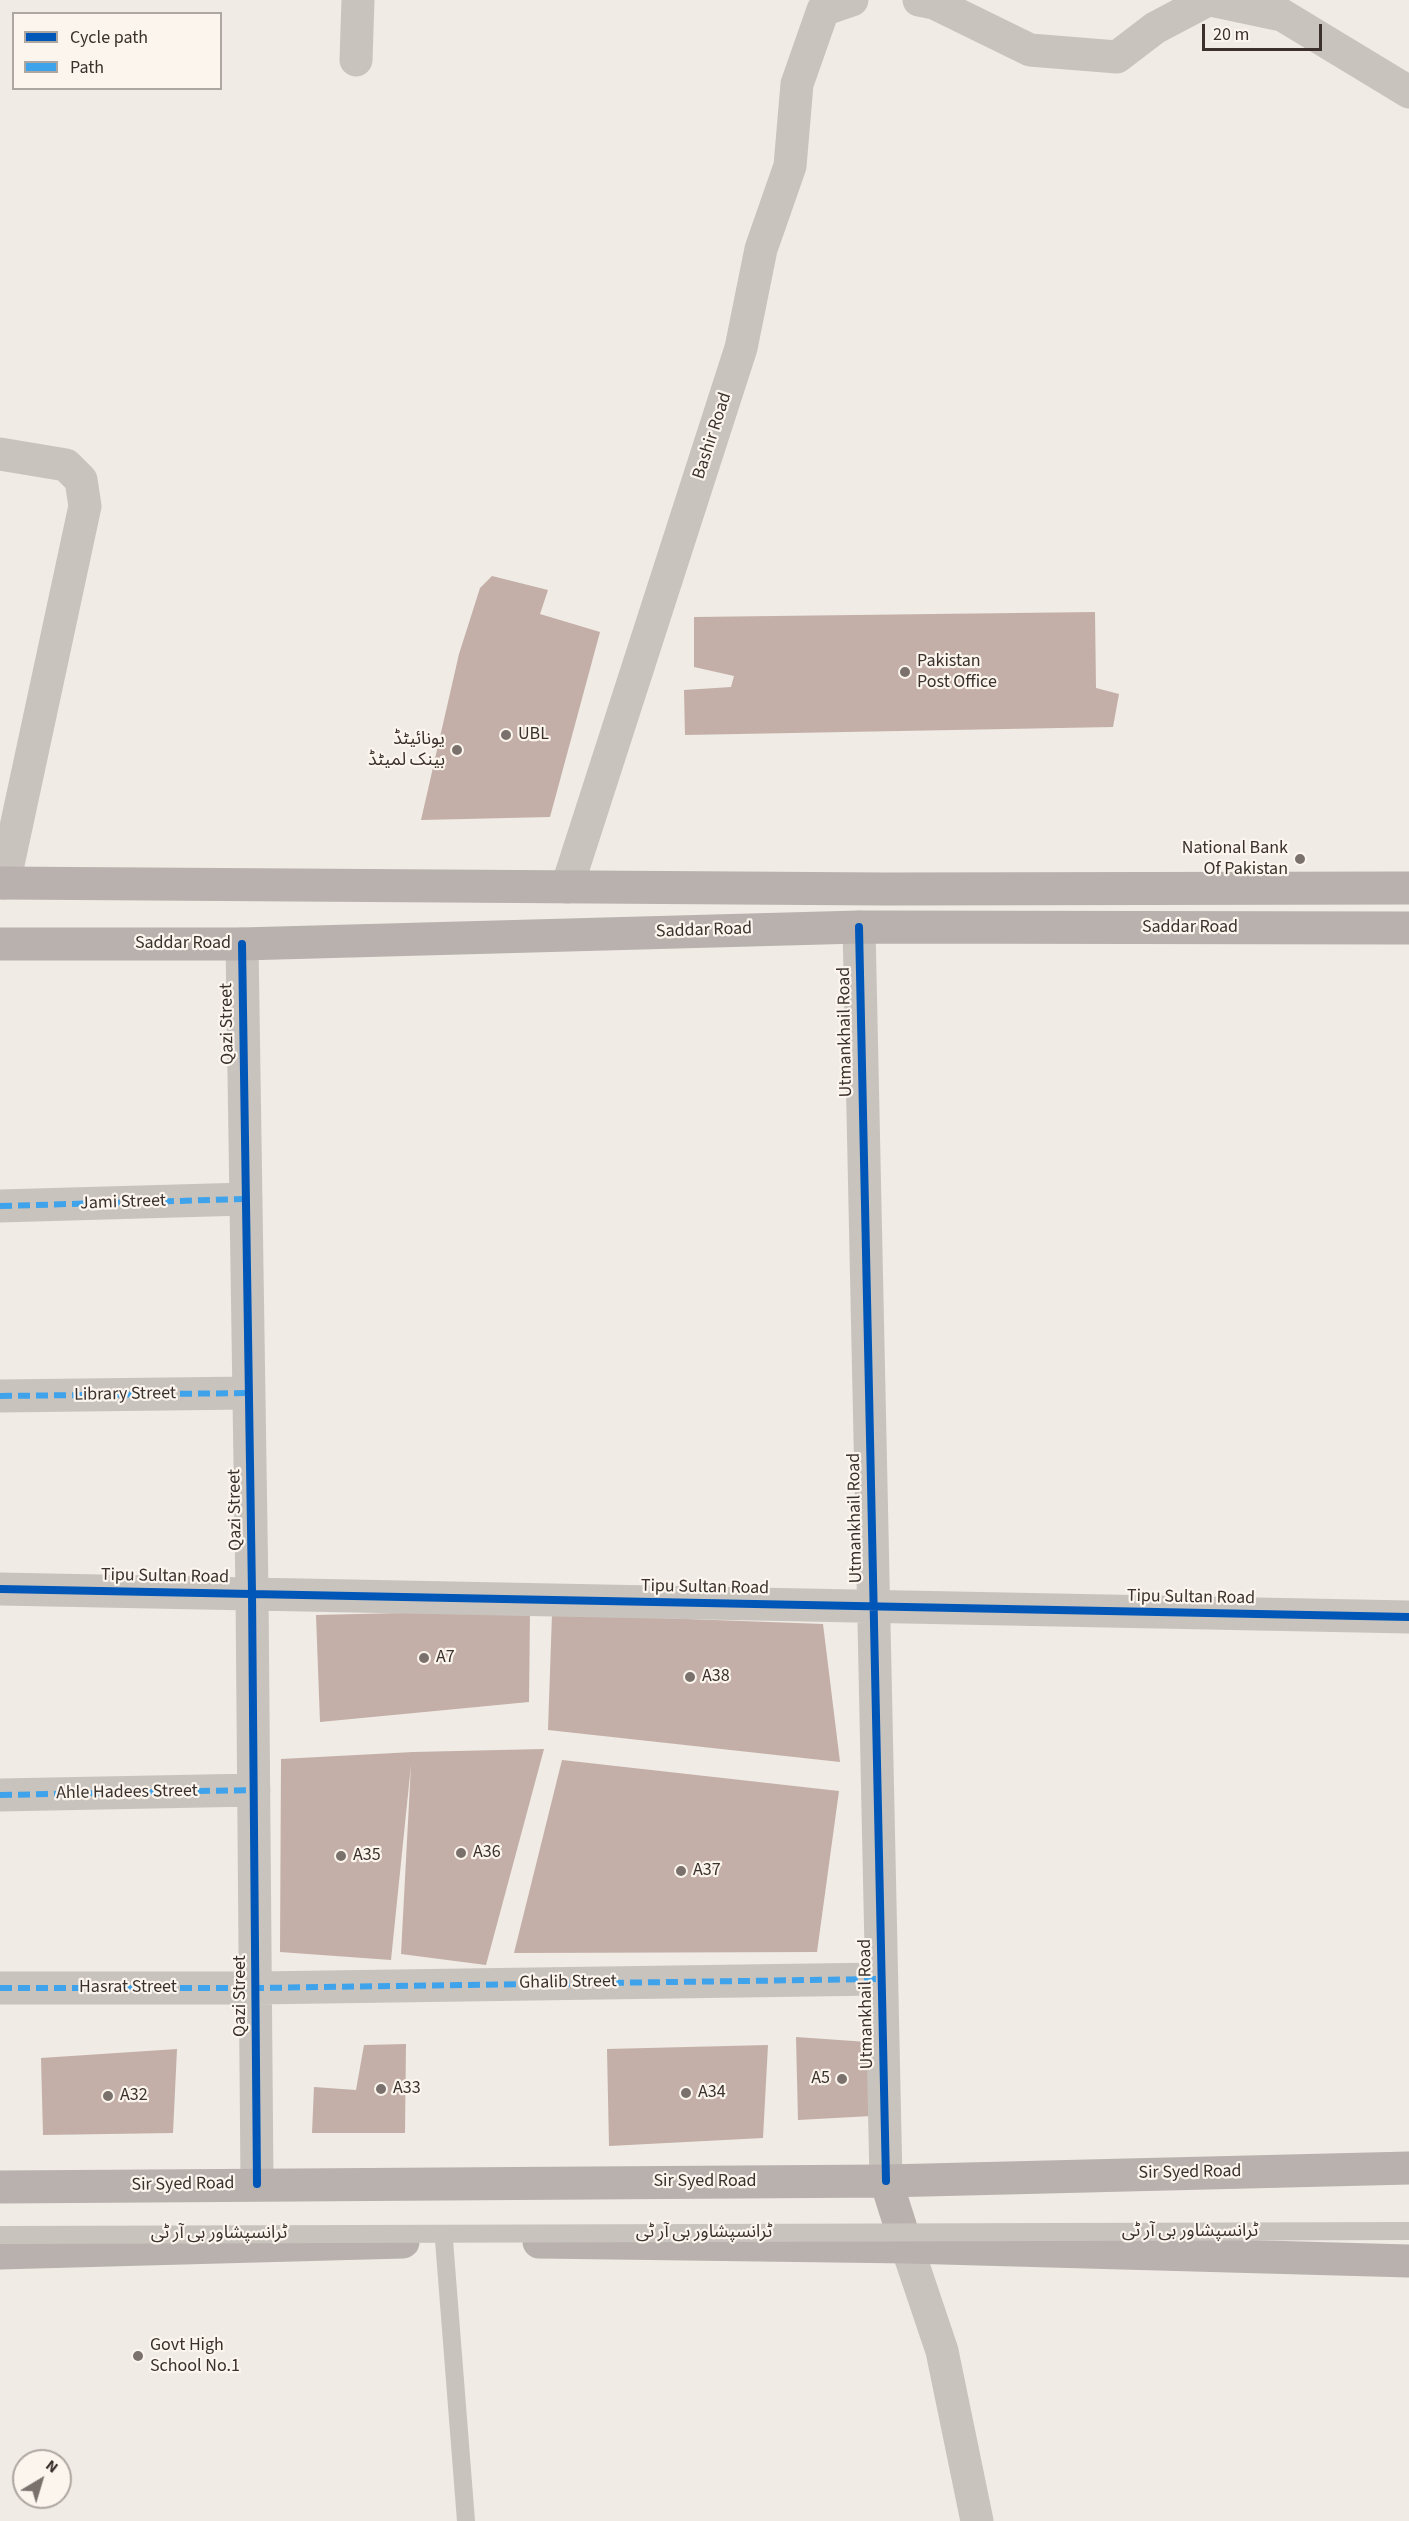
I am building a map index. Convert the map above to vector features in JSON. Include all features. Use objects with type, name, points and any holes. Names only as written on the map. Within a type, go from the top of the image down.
[{"type":"main road","points":[[2,883],[885,889],[1409,888]]},
{"type":"main road","name":"Saddar Road","points":[[0,945],[242,944],[859,927],[1409,928]]},
{"type":"main road","name":"Sir Syed Road","points":[[0,2187],[885,2181],[1409,2168]]},
{"type":"main road","points":[[885,2181],[907,2247]]},
{"type":"main road","points":[[0,2253],[444,2240],[907,2247],[1409,2261]]},
{"type":"street","points":[[356,60],[358,0]]},
{"type":"street","name":"Bashir Road","points":[[567,886],[741,348],[761,249],[790,166],[797,84],[823,10],[852,0]]},
{"type":"street","points":[[919,0],[934,3],[1030,50],[1117,57],[1155,28],[1210,0],[1282,15],[1409,92]]},
{"type":"street","points":[[0,454],[66,465],[81,480],[85,506],[2,883]]},
{"type":"street","name":"Utmankhail Road","points":[[859,927],[885,2181]]},
{"type":"street","name":"Qazi Street","points":[[242,944],[252,1593],[257,2184]]},
{"type":"street","name":"Jami Street","points":[[0,1206],[246,1199]]},
{"type":"street","name":"Library Street","points":[[0,1396],[249,1393]]},
{"type":"street","name":"Tipu Sultan Road","points":[[0,1588],[1409,1617]]},
{"type":"street","name":"Ahle Hadees Street","points":[[0,1796],[254,1791]]},
{"type":"street","name":"Ghalib Street","points":[[256,1988],[881,1978]]},
{"type":"street","name":"Hasrat Street","points":[[0,1988],[256,1988]]},
{"type":"street","points":[[907,2247],[942,2351],[977,2521]]},
{"type":"lane","name":"ٹرانسپشاور بی آر ٹی","points":[[0,2235],[1409,2231]]},
{"type":"lane","points":[[444,2240],[466,2521]]},
{"type":"building","name":"UBL","points":[[492,576],[548,590],[540,614],[600,632],[550,817],[421,820],[459,654],[480,588]]},
{"type":"building","name":"Pakistan Post Office","points":[[1095,612],[1096,688],[1119,694],[1113,727],[685,735],[684,690],[731,687],[734,676],[694,667],[694,617]]},
{"type":"building","name":"A7","points":[[530,1610],[529,1702],[320,1722],[316,1615]]},
{"type":"building","name":"A38","points":[[552,1614],[823,1624],[840,1762],[548,1730]]},
{"type":"building","points":[[544,1749],[486,1965],[401,1954],[411,1765],[391,1960],[280,1952],[281,1759],[413,1752]]},
{"type":"building","name":"A37","points":[[562,1760],[839,1791],[817,1952],[514,1953]]},
{"type":"building","name":"A5","points":[[796,2037],[882,2043],[890,2115],[798,2120]]},
{"type":"building","name":"A33","points":[[406,2044],[405,2133],[312,2133],[314,2087],[356,2090],[364,2045]]},
{"type":"building","name":"A34","points":[[768,2045],[763,2138],[609,2146],[607,2049]]},
{"type":"building","name":"A32","points":[[177,2049],[173,2133],[43,2135],[41,2058]]},
{"type":"marked path","points":[[0,1206],[246,1199]]},
{"type":"marked path","points":[[0,1396],[249,1393]]},
{"type":"marked path","points":[[0,1795],[254,1790]]},
{"type":"marked path","points":[[0,1988],[256,1988],[881,1979]]},
{"type":"cycle path","points":[[859,927],[886,2181]]},
{"type":"cycle path","points":[[242,944],[252,1593],[257,2184]]},
{"type":"cycle path","points":[[0,1589],[1409,1617]]},
{"type":"place","name":"Pakistan Post Office","points":[[905,672]]},
{"type":"place","name":"UBL","points":[[506,735]]},
{"type":"place","name":"یونائیٹڈ بینک لمیٹڈ","points":[[457,750]]},
{"type":"place","name":"National Bank Of Pakistan","points":[[1300,859]]},
{"type":"place","name":"A7","points":[[424,1658]]},
{"type":"place","name":"A38","points":[[690,1677]]},
{"type":"place","name":"A36","points":[[461,1853]]},
{"type":"place","name":"A35","points":[[341,1856]]},
{"type":"place","name":"A37","points":[[681,1871]]},
{"type":"place","name":"A5","points":[[842,2079]]},
{"type":"place","name":"A33","points":[[381,2089]]},
{"type":"place","name":"A34","points":[[686,2093]]},
{"type":"place","name":"A32","points":[[108,2096]]},
{"type":"place","name":"Govt High School No.1","points":[[138,2356]]}]
